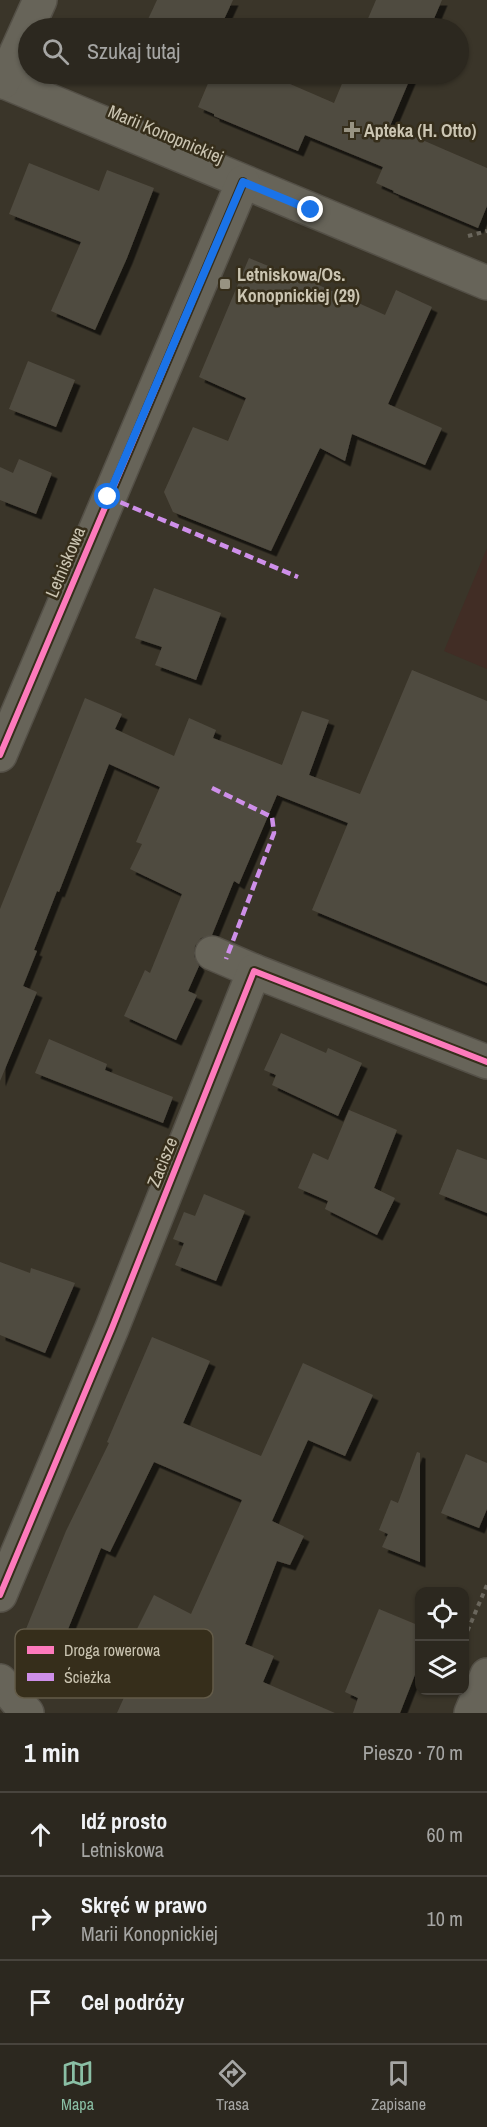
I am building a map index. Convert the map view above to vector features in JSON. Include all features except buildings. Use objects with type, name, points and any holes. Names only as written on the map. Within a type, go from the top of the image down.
[{"type":"street","points":[[31,18],[40,0]]},
{"type":"street","points":[[1,81],[18,46]]},
{"type":"street","name":"Marii Konopnickiej","points":[[1,81],[487,283]]},
{"type":"street","name":"Letniskowa","points":[[0,755],[243,182]]},
{"type":"street","points":[[212,953],[487,1062]]},
{"type":"street","name":"Zacisze","points":[[0,1595],[112,1328],[254,970]]},
{"type":"street","points":[[471,1713],[487,1675]]},
{"type":"street","points":[[0,1681],[27,1713]]},
{"type":"path","points":[[469,1629],[487,1585]]},
{"type":"shaded area","points":[[487,548],[487,669],[444,651]]},
{"type":"marked path","points":[[108,497],[298,577]]},
{"type":"marked path","points":[[212,788],[272,817],[274,833],[226,959]]},
{"type":"cycle path","points":[[0,755],[243,182]]},
{"type":"cycle path","points":[[0,1595],[112,1328],[254,971],[487,1062]]},
{"type":"place","name":"Apteka (H. Otto)","points":[[352,130]]},
{"type":"place","name":"Letniskowa/Os. Konopnickiej (29)","points":[[225,284]]},
{"type":"route","points":[[108,497],[243,182],[311,210]]}]
